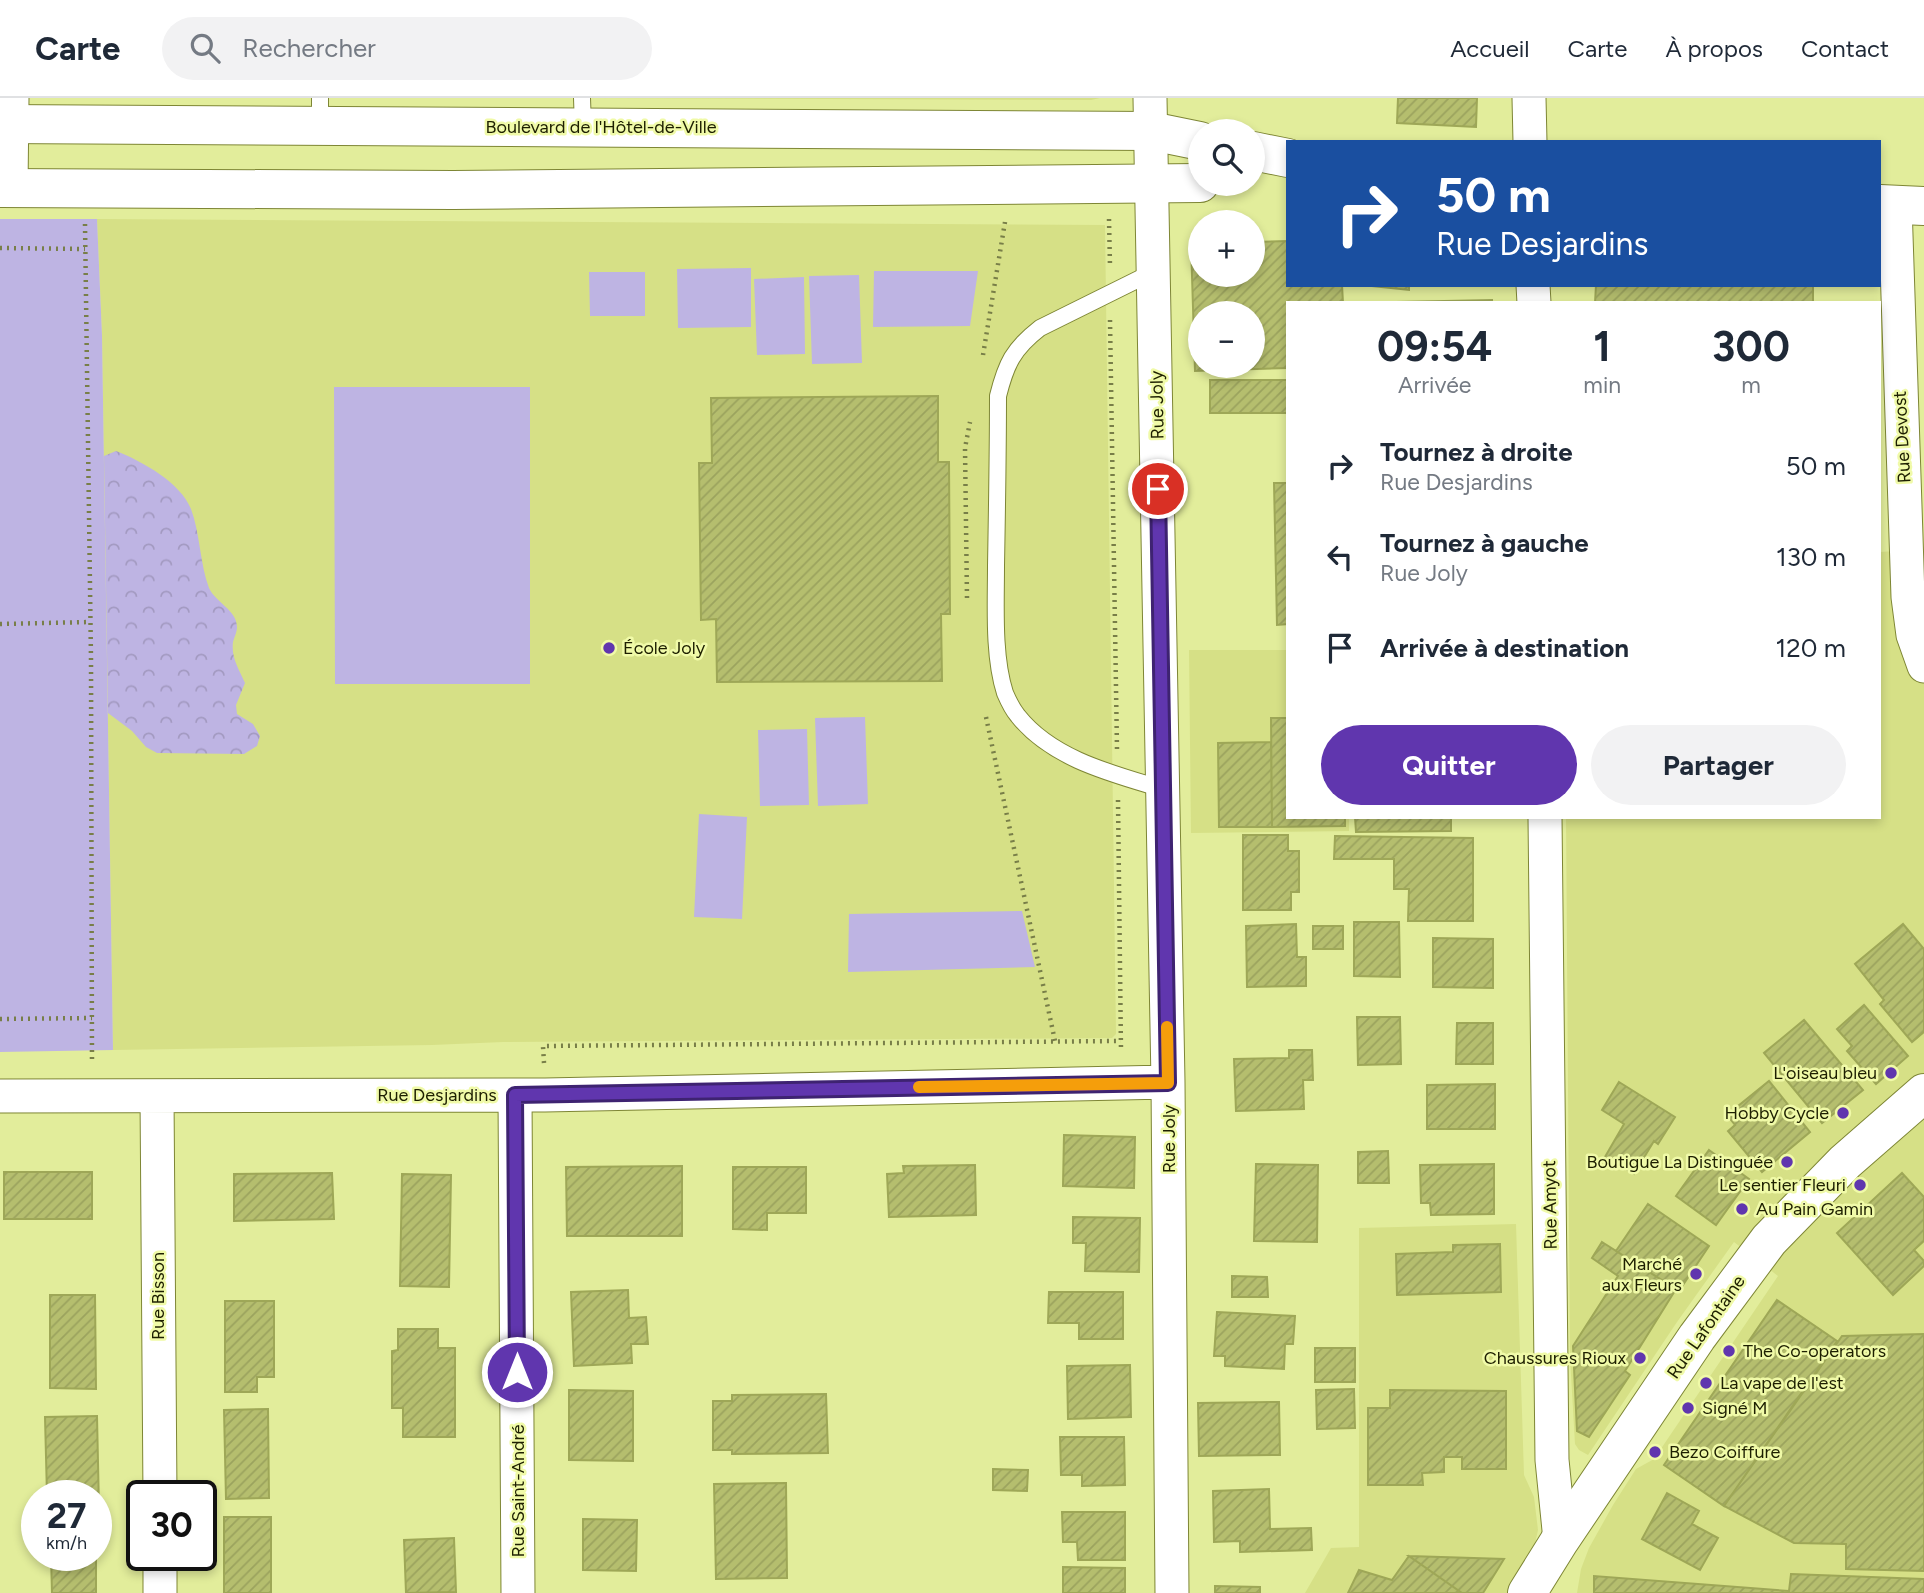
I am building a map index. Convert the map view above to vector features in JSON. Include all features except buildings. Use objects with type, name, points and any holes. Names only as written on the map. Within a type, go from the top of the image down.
[{"type":"main road","name":"Boulevard de l'Hôtel-de-Ville","points":[[8,116],[320,112],[1151,114],[1188,134]]},
{"type":"main road","points":[[1265,153],[1286,158]]},
{"type":"main road","points":[[1265,179],[1286,177]]},
{"type":"main road","points":[[6,188],[453,190],[1188,183]]},
{"type":"main road","name":"Rue Lafontaine","points":[[1527,1593],[1697,1337],[1769,1240],[1835,1172],[1924,1093]]},
{"type":"main road","name":"Rue Amyot","points":[[1558,1593],[1560,1540]]},
{"type":"street","points":[[1529,98],[1530,140]]},
{"type":"street","name":"Rue Joly","points":[[1151,114],[1168,1083],[1172,1593]]},
{"type":"street","points":[[6,188],[8,116]]},
{"type":"street","name":"Rue Devost","points":[[1899,205],[1908,597],[1913,635],[1924,666]]},
{"type":"street","name":"Rue Amyot","points":[[1545,819],[1552,1460],[1560,1540]]},
{"type":"street","name":"Rue Desjardins","points":[[0,1096],[530,1095],[1168,1083]]},
{"type":"street","name":"Rue Saint-André","points":[[518,1593],[530,1095]]},
{"type":"street","name":"Rue Bisson","points":[[157,1096],[160,1480]]},
{"type":"street","points":[[160,1571],[160,1593]]},
{"type":"lane","points":[[1155,271],[1040,328],[1024,340],[1011,356],[998,396],[996,611],[1000,671],[1006,695],[1017,715],[1031,730],[1053,746],[1088,764],[1163,789]]},
{"type":"path","points":[[1108,184],[1121,1082]]},
{"type":"path","points":[[85,188],[92,1095]]},
{"type":"path","points":[[0,248],[85,248]]},
{"type":"path","points":[[0,624],[90,622]]},
{"type":"path","points":[[0,1019],[92,1018]]},
{"type":"path","points":[[530,1095],[543,1046],[1121,1041]]},
{"type":"shaded area","points":[[582,98],[1100,98],[1091,100]]},
{"type":"shaded area","name":"École Joly","points":[[97,219],[1105,225],[1116,1034],[1112,1038],[503,1042],[113,1050],[102,335]]},
{"type":"shaded area","points":[[1924,549],[1924,1593],[1577,1593],[1581,1569],[1589,1548],[1613,1505],[1636,1469],[1654,1459],[1778,1276],[1734,1242],[1588,1455],[1579,1450],[1575,1444],[1570,1358],[1566,819],[1881,819],[1881,552]]},
{"type":"shaded area","points":[[1189,650],[1286,650],[1286,819],[1349,819],[1349,831],[1191,833]]},
{"type":"shaded area","points":[[1516,1224],[1524,1475],[1534,1497],[1538,1530],[1534,1548],[1512,1593],[1305,1593],[1331,1548],[1359,1547],[1359,1228]]},
{"type":"green space","points":[[0,219],[97,219],[102,335],[113,1050],[0,1052]]},
{"type":"green space","points":[[751,268],[751,327],[678,328],[677,269]]},
{"type":"green space","points":[[874,271],[978,271],[970,326],[873,327]]},
{"type":"green space","points":[[589,272],[645,272],[645,316],[590,316]]},
{"type":"green space","points":[[859,275],[862,363],[812,364],[809,276]]},
{"type":"green space","points":[[804,277],[805,354],[757,355],[754,279]]},
{"type":"green space","points":[[334,387],[530,387],[530,684],[335,684]]},
{"type":"green space","points":[[116,451],[149,467],[170,482],[186,499],[191,509],[209,588],[236,621],[233,653],[245,683],[236,705],[237,714],[253,724],[260,736],[257,746],[244,754],[157,753],[146,747],[132,731],[108,713],[104,456]]},
{"type":"green space","points":[[865,717],[868,804],[818,806],[815,718]]},
{"type":"green space","points":[[807,729],[809,805],[760,806],[758,730]]},
{"type":"green space","points":[[699,814],[747,817],[742,919],[694,917]]},
{"type":"green space","points":[[1022,911],[1035,967],[848,972],[849,914]]},
{"type":"slow traffic","points":[[919,1087],[1168,1083],[1167,1027]]},
{"type":"place","name":"École Joly","points":[[609,648]]},
{"type":"place","name":"L'oiseau bleu","points":[[1891,1073]]},
{"type":"place","name":"Hobby Cycle","points":[[1843,1113]]},
{"type":"place","name":"Boutigue La Distinguée","points":[[1787,1162]]},
{"type":"place","name":"Le sentier Fleuri","points":[[1860,1185]]},
{"type":"place","name":"Au Pain Gamin","points":[[1742,1209]]},
{"type":"place","name":"Marché aux Fleurs","points":[[1696,1274]]},
{"type":"place","name":"The Co-operators","points":[[1729,1351]]},
{"type":"place","name":"Chaussures Rioux","points":[[1640,1358]]},
{"type":"place","name":"La vape de l'est","points":[[1706,1383]]},
{"type":"place","name":"Signé M","points":[[1688,1408]]},
{"type":"place","name":"Bezo Coiffure","points":[[1655,1452]]},
{"type":"route","points":[[517,1372],[515,1095],[1168,1083],[1158,489]]}]
